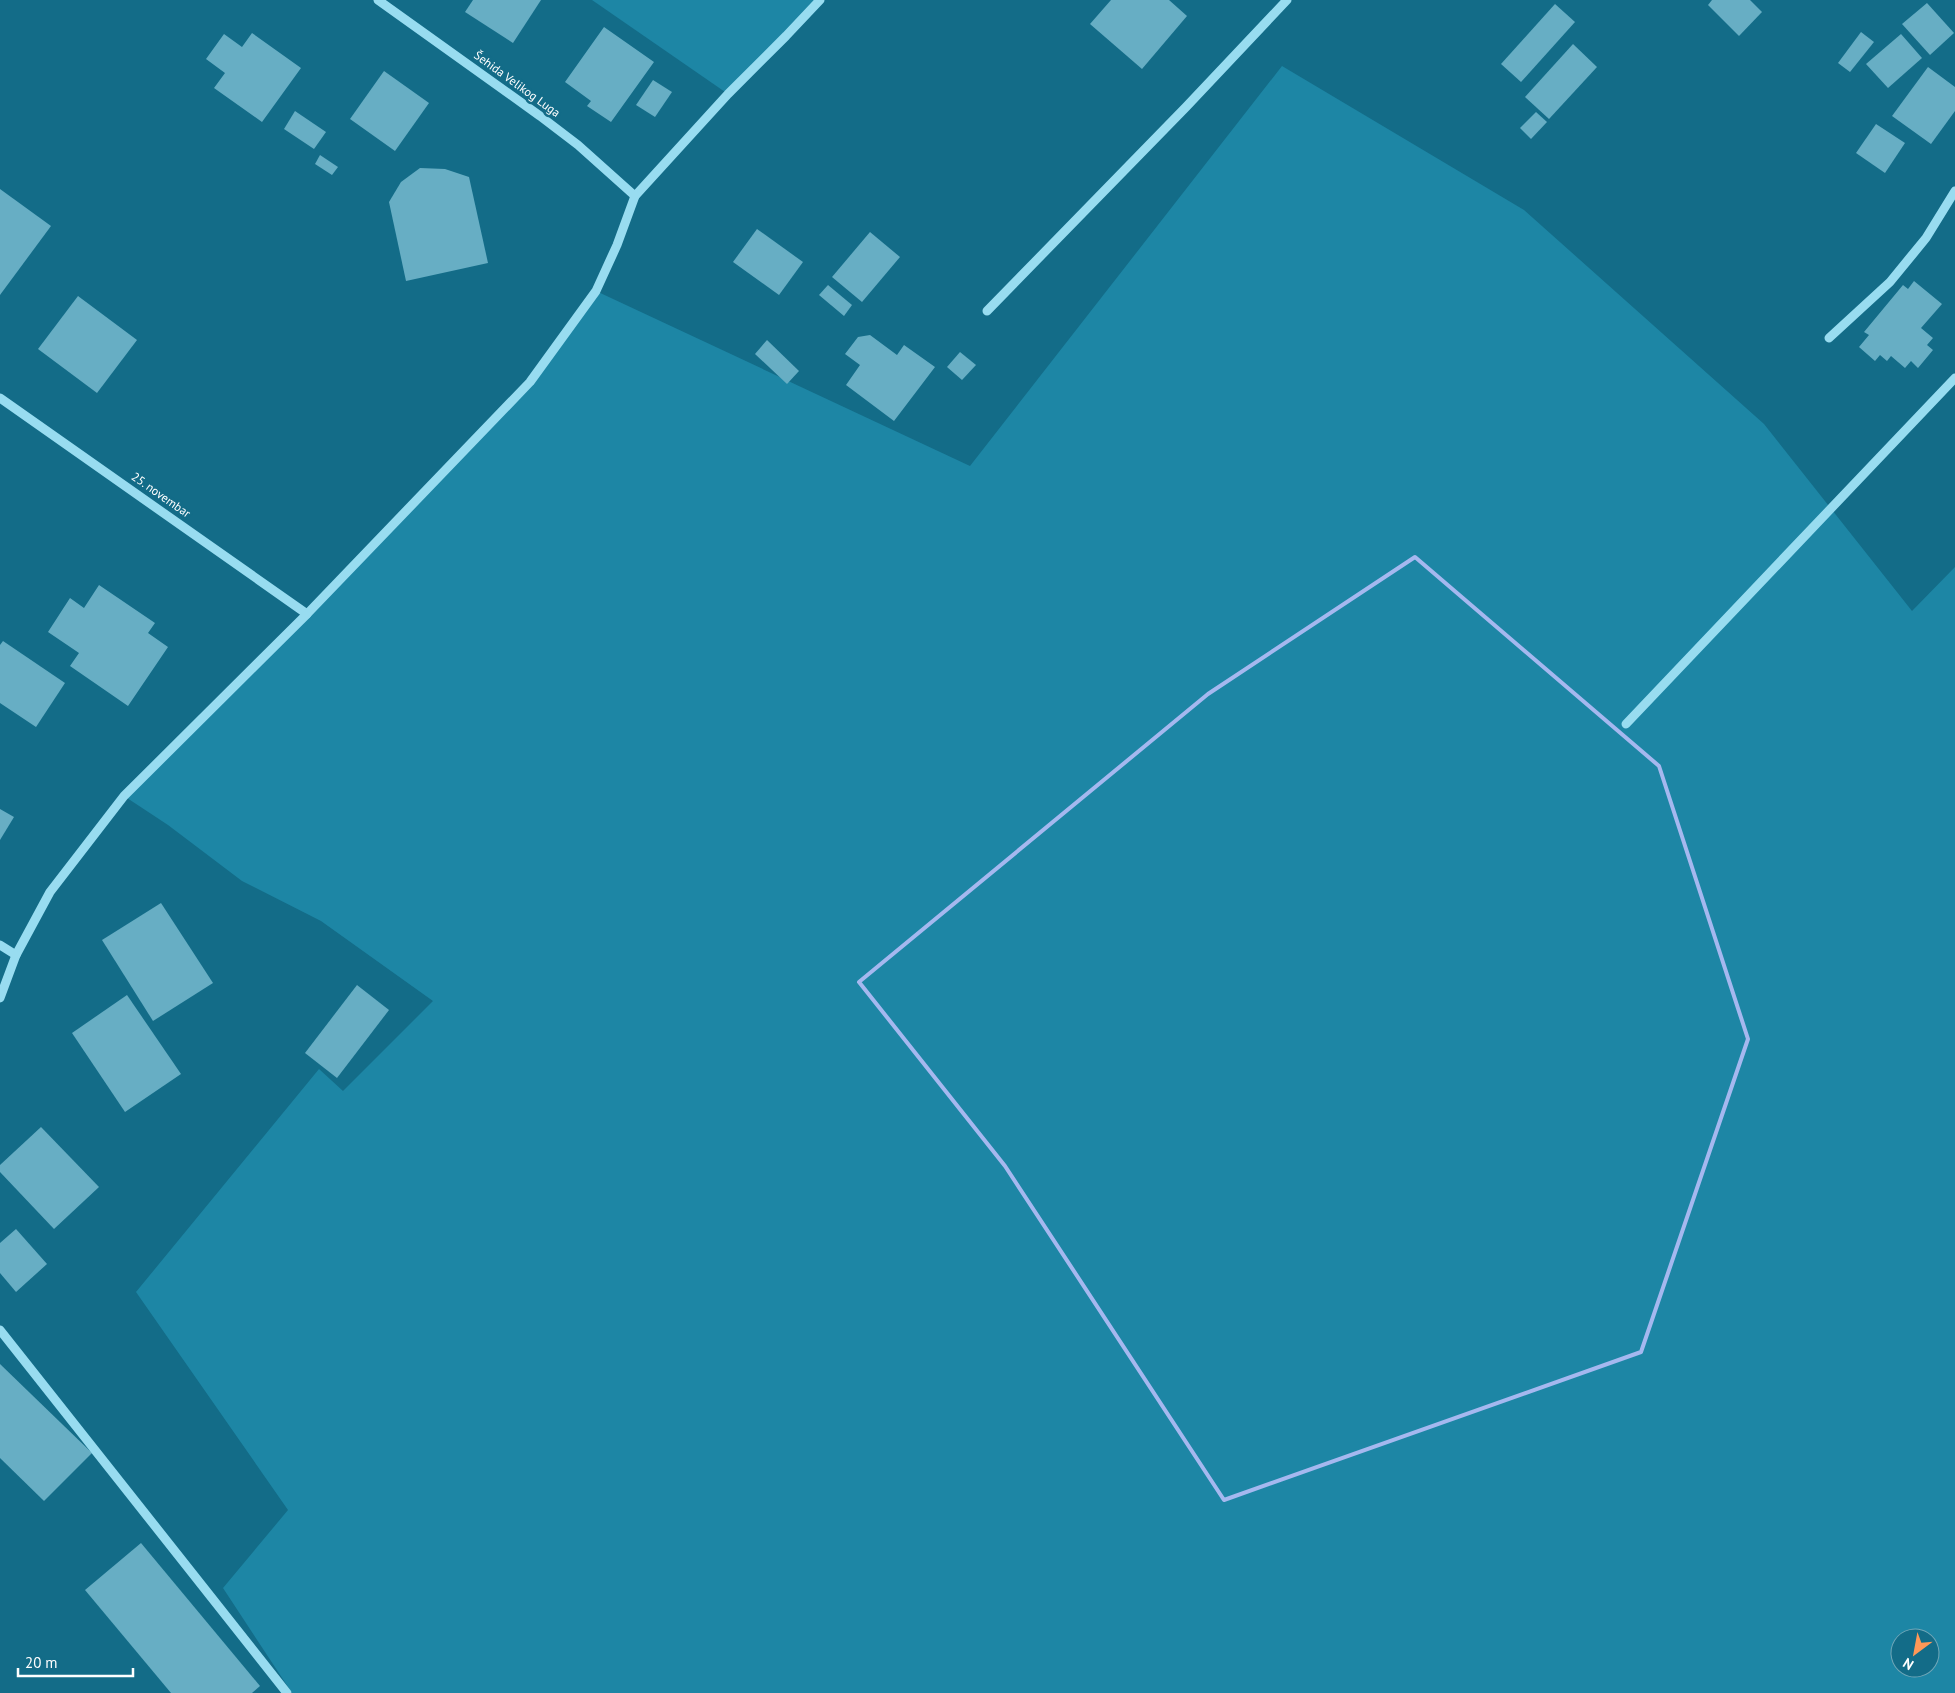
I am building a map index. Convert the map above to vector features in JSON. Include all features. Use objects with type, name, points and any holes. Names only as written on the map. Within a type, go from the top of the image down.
[{"type":"street","name":"Šehida Velikog Luga","points":[[378,0],[563,133],[635,196]]},
{"type":"street","points":[[0,998],[16,955],[50,892],[124,796],[307,614],[530,382],[596,291],[635,196],[728,94],[820,0]]},
{"type":"street","points":[[987,311],[1186,108],[1286,0]]},
{"type":"street","points":[[1829,338],[1890,282],[1926,238],[1955,191]]},
{"type":"street","points":[[1626,724],[1955,378]]},
{"type":"street","name":"25. novembar","points":[[0,398],[307,614]]},
{"type":"street","points":[[0,945],[16,955]]},
{"type":"street","points":[[0,1330],[287,1693]]},
{"type":"highlighted area","points":[[1415,557],[1659,766],[1748,1039],[1641,1352],[1224,1500],[1005,1166],[859,982],[1208,694]]},
{"type":"shaded area","points":[[592,0],[820,0],[728,94]]},
{"type":"shaded area","points":[[1282,66],[1524,210],[1764,424],[1912,611],[1955,567],[1955,1693],[292,1693],[223,1588],[288,1510],[136,1292],[319,1069],[343,1091],[433,1001],[321,921],[242,881],[168,825],[124,796],[530,382],[596,291],[970,466]]},
{"type":"building","points":[[473,0],[541,0],[513,43],[465,12]]},
{"type":"building","points":[[1111,0],[1169,0],[1187,16],[1142,69],[1090,24]]},
{"type":"building","points":[[1712,0],[1750,0],[1762,12],[1739,36],[1708,5]]},
{"type":"building","points":[[1927,3],[1954,33],[1930,55],[1902,24]]},
{"type":"building","points":[[1555,4],[1575,22],[1521,82],[1501,64]]},
{"type":"building","points":[[604,27],[654,62],[611,122],[587,106],[591,101],[565,82]]},
{"type":"building","points":[[1861,32],[1874,42],[1850,72],[1838,63]]},
{"type":"building","points":[[252,33],[301,68],[262,122],[214,88],[225,73],[206,59],[224,34],[242,47]]},
{"type":"building","points":[[1901,34],[1922,58],[1888,88],[1866,64]]},
{"type":"building","points":[[1573,44],[1597,67],[1549,119],[1525,97]]},
{"type":"building","points":[[1928,67],[1955,87],[1955,111],[1931,144],[1892,116]]},
{"type":"building","points":[[384,71],[429,103],[395,151],[350,119]]},
{"type":"building","points":[[653,80],[672,92],[655,117],[636,105]]},
{"type":"building","points":[[295,111],[326,132],[314,149],[284,129]]},
{"type":"building","points":[[1536,112],[1547,122],[1531,139],[1520,128]]},
{"type":"building","points":[[1876,124],[1905,143],[1885,173],[1856,153]]},
{"type":"building","points":[[320,155],[338,167],[332,175],[315,164]]},
{"type":"building","points":[[420,168],[445,169],[469,177],[488,263],[406,281],[389,202],[401,182]]},
{"type":"building","points":[[0,189],[51,226],[0,295]]},
{"type":"building","points":[[757,229],[803,262],[779,295],[733,262]]},
{"type":"building","points":[[870,232],[900,257],[862,302],[832,277]]},
{"type":"building","points":[[1914,281],[1942,304],[1921,328],[1933,338],[1927,345],[1933,350],[1918,368],[1911,361],[1905,368],[1891,356],[1887,361],[1880,355],[1875,361],[1859,347],[1869,335],[1864,332],[1903,285],[1908,289]]},
{"type":"building","points":[[828,285],[852,305],[844,316],[819,295]]},
{"type":"building","points":[[78,296],[137,340],[97,393],[38,349]]},
{"type":"building","points":[[870,335],[897,355],[904,345],[935,367],[894,421],[846,385],[860,365],[845,354],[858,337]]},
{"type":"building","points":[[767,340],[799,371],[787,384],[755,354]]},
{"type":"building","points":[[960,352],[976,365],[962,380],[947,367]]},
{"type":"building","points":[[99,585],[155,623],[148,633],[168,647],[128,706],[70,666],[79,653],[48,632],[70,598],[84,608]]},
{"type":"building","points":[[3,641],[65,683],[36,727],[0,703],[0,645]]},
{"type":"building","points":[[0,809],[14,817],[0,840]]},
{"type":"building","points":[[161,903],[213,983],[153,1021],[102,940]]},
{"type":"building","points":[[357,985],[389,1010],[337,1078],[305,1053]]},
{"type":"building","points":[[127,995],[181,1074],[125,1112],[72,1033]]},
{"type":"building","points":[[41,1127],[99,1187],[54,1229],[0,1172],[0,1165]]},
{"type":"building","points":[[16,1229],[47,1264],[16,1292],[0,1273],[0,1243]]},
{"type":"building","points":[[0,1364],[92,1453],[44,1501],[0,1458]]},
{"type":"building","points":[[141,1543],[260,1686],[252,1693],[171,1693],[85,1590]]}]
